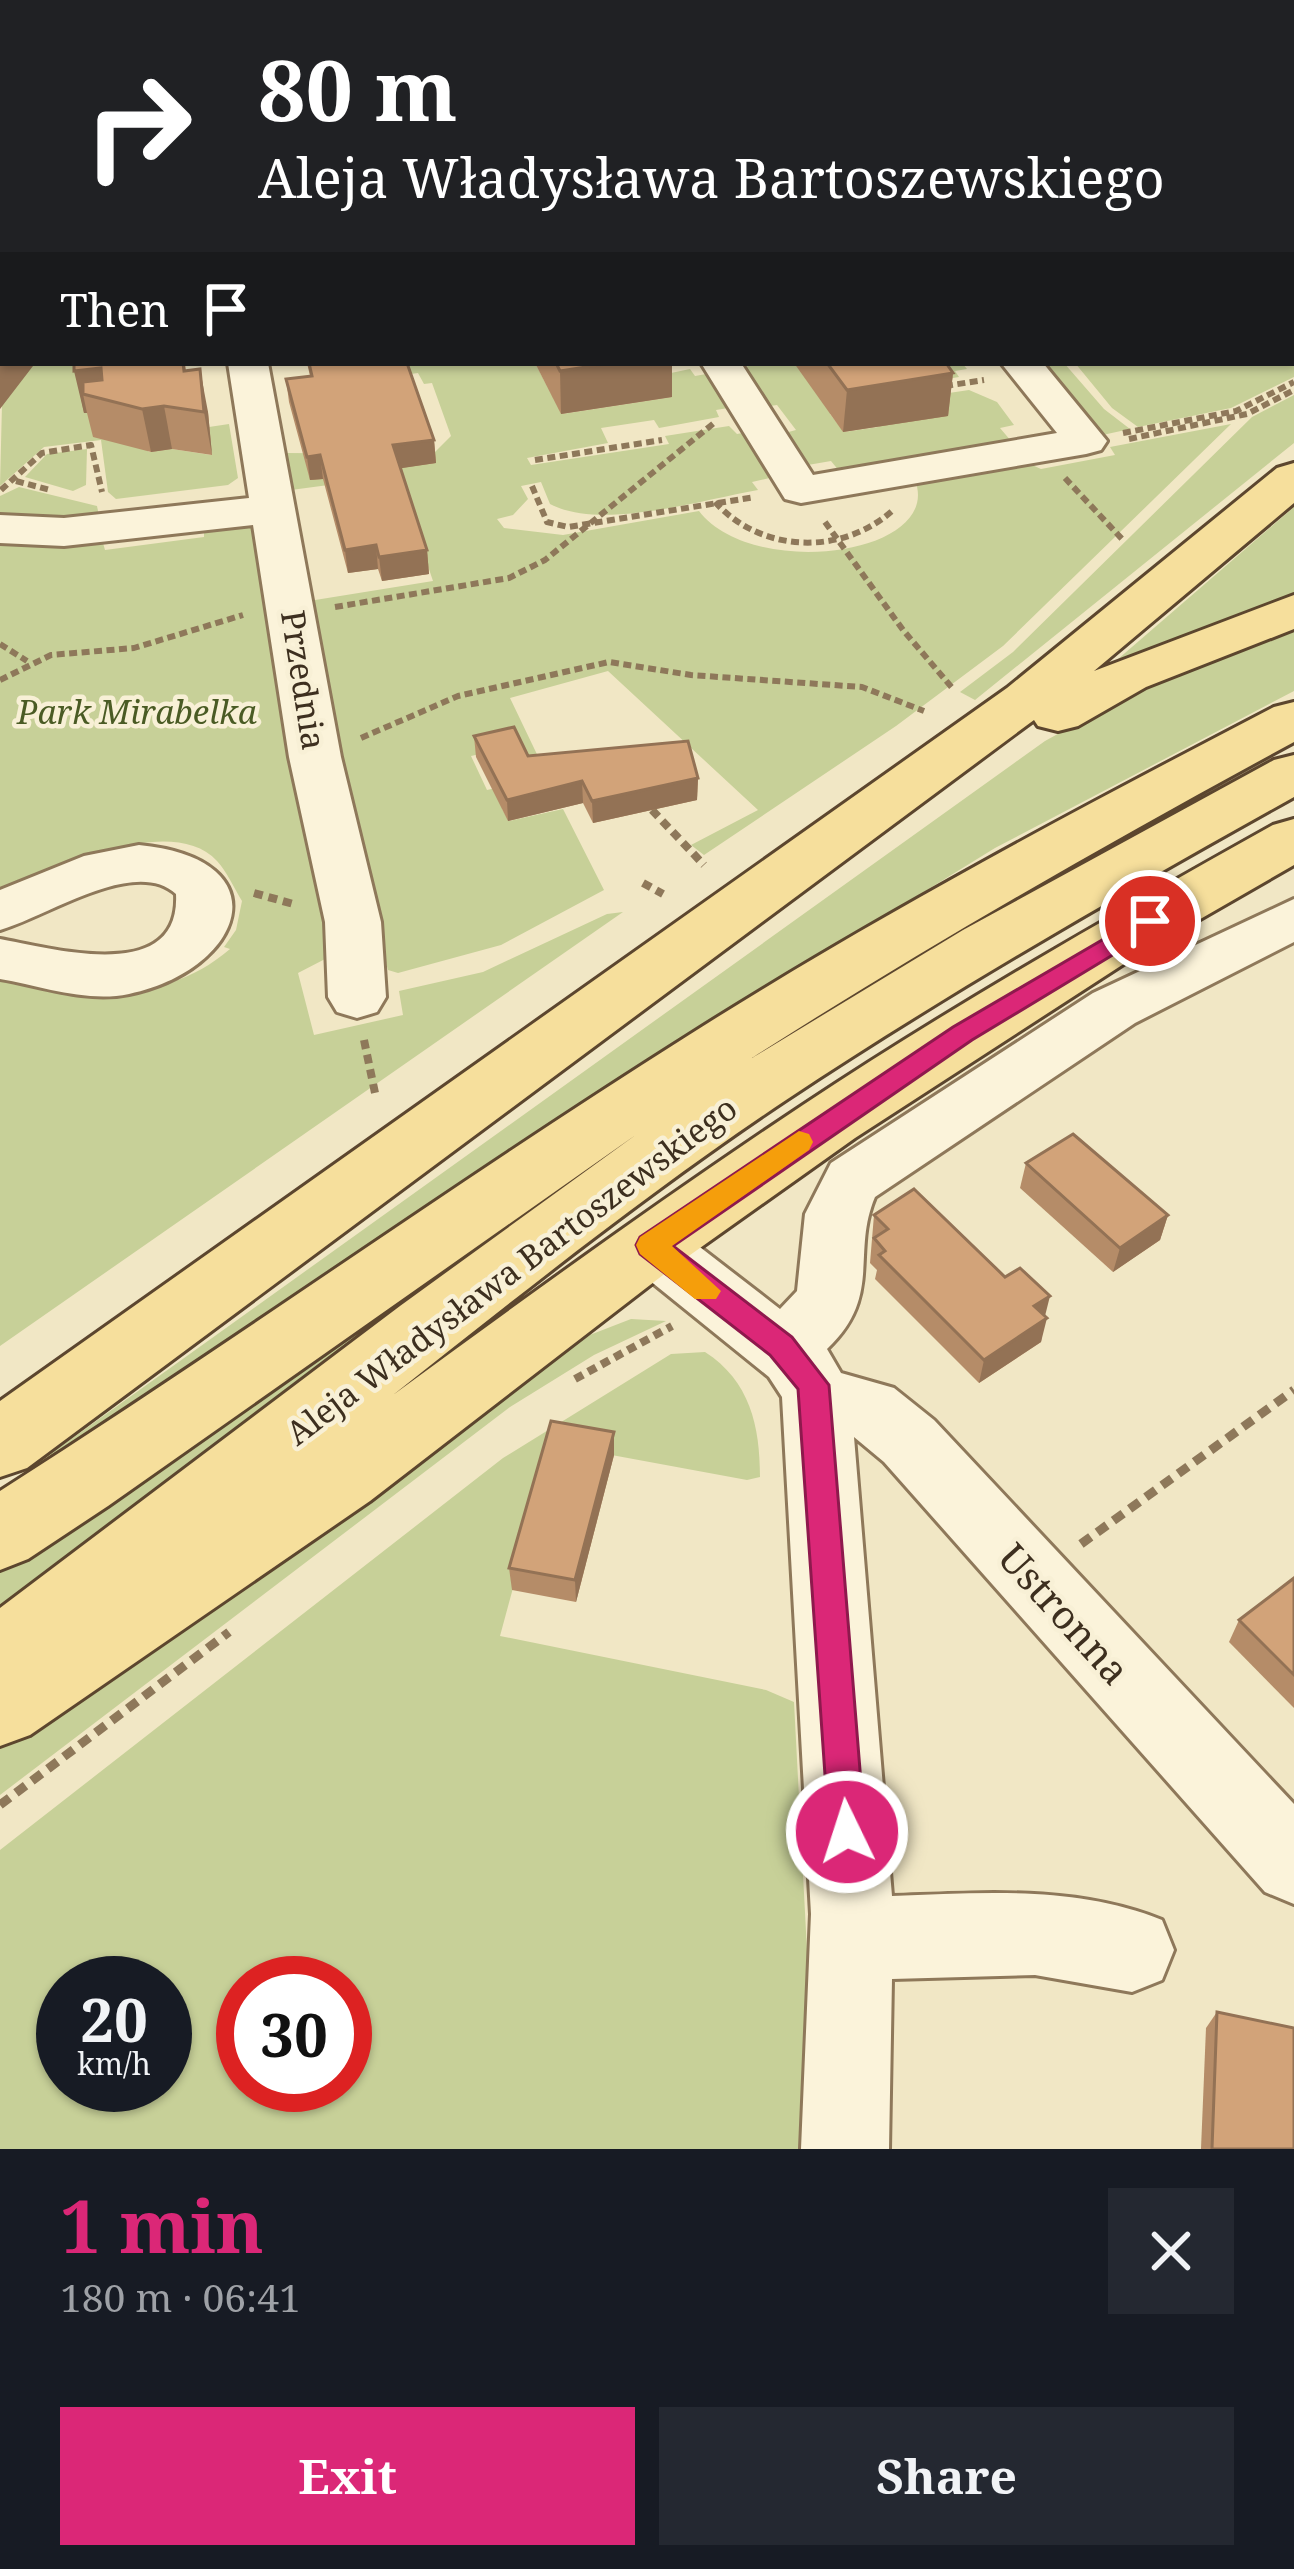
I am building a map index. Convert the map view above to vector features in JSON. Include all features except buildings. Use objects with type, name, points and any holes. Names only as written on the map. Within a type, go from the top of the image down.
[{"type":"main road","points":[[0,1444],[1026,700],[1294,478]]},
{"type":"main road","points":[[835,840],[1127,675],[1294,611]]},
{"type":"main road","name":"Aleja Władysława Bartoszewskiego","points":[[0,1534],[636,1101],[776,1012],[1027,862],[1294,719]]},
{"type":"main road","name":"Aleja Władysława Bartoszewskiego","points":[[0,1657],[470,1294],[689,1133],[965,956],[1294,773]]},
{"type":"main road","name":"Aleja Władysława Bartoszewskiego","points":[[0,1706],[342,1477],[651,1245],[963,1034],[1294,839]]},
{"type":"street","name":"Przednia","points":[[249,366],[316,757],[352,922],[357,997]]},
{"type":"street","points":[[724,366],[802,490],[1086,441]]},
{"type":"street","points":[[1003,371],[1086,441]]},
{"type":"street","points":[[0,529],[36,534],[77,531],[273,509]]},
{"type":"street","points":[[0,911],[99,871],[136,862],[183,872],[200,886],[207,905],[204,926],[187,949],[156,967],[125,975],[0,959]]},
{"type":"street","points":[[844,2149],[852,1939],[799,1372],[835,1264],[832,1223],[838,1200],[853,1180],[1114,1008],[1294,918]]},
{"type":"street","points":[[651,1245],[799,1372]]},
{"type":"street","name":"Ustronna","points":[[799,1372],[886,1419],[1294,1863]]},
{"type":"street","points":[[852,1939],[1035,1933],[1132,1950]]},
{"type":"path","points":[[940,387],[1003,371]]},
{"type":"path","points":[[1086,441],[1104,444],[1247,414],[1294,386]]},
{"type":"path","points":[[0,680],[27,661],[50,653],[132,649],[291,605],[327,608],[509,578],[545,560],[714,423]]},
{"type":"path","points":[[536,460],[662,440]]},
{"type":"path","points":[[0,491],[42,453],[91,446],[103,495]]},
{"type":"path","points":[[1040,449],[1122,538]]},
{"type":"path","points":[[16,481],[54,491]]},
{"type":"path","points":[[532,486],[547,522],[568,527],[716,502]]},
{"type":"path","points":[[87,498],[103,495],[115,501]]},
{"type":"path","points":[[850,551],[910,643],[954,690]]},
{"type":"path","points":[[0,644],[27,661]]},
{"type":"path","points":[[316,757],[458,695],[609,662],[691,675],[862,687],[924,711]]},
{"type":"path","points":[[652,810],[704,865]]},
{"type":"path","points":[[643,883],[663,894]]},
{"type":"path","points":[[1033,1579],[1294,1390]]},
{"type":"green space","points":[[3,366],[86,366],[110,410],[149,452],[172,449],[211,455],[209,427],[229,424],[238,478],[228,485],[116,499],[108,492],[101,440],[44,447],[0,486]]},
{"type":"green space","points":[[340,366],[537,366],[562,414],[672,397],[666,384],[652,377],[690,369],[695,376],[712,373],[734,407],[716,410],[719,417],[659,428],[654,420],[601,428],[608,443],[527,458],[531,465],[669,444],[665,436],[729,426],[737,434],[753,431],[783,475],[752,482],[758,490],[681,506],[596,515],[550,504],[541,482],[521,486],[528,499],[513,515],[497,519],[504,528],[563,535],[699,511],[725,533],[760,546],[799,552],[838,550],[874,541],[901,526],[916,506],[915,480],[1021,460],[1041,469],[1115,455],[1110,447],[1231,424],[1003,646],[896,726],[704,855],[691,845],[758,810],[608,671],[510,698],[556,794],[502,809],[509,821],[563,809],[604,890],[501,945],[398,973],[388,970],[339,793],[309,601],[433,581],[401,486],[366,480],[291,490],[285,453],[433,454],[451,436],[432,383],[424,384],[418,373],[345,383]],"holes":[[[515,746],[530,780],[487,790],[471,756]]]},
{"type":"green space","points":[[964,366],[967,369],[955,371],[959,377],[923,383],[830,414],[844,432],[878,427],[922,397],[969,390],[997,402],[1014,425],[1000,428],[1017,448],[844,477],[831,461],[802,466],[781,434],[796,430],[777,405],[763,407],[740,369]]},
{"type":"green space","points":[[1039,366],[1067,366],[1104,409],[1130,429],[1098,436]]},
{"type":"green space","points":[[1077,366],[1294,366],[1294,377],[1231,408],[1138,427],[1112,408]]},
{"type":"green space","points":[[1294,395],[1294,443],[975,700],[960,692],[1013,652],[1252,417]]},
{"type":"green space","points":[[87,449],[86,485],[73,491],[25,477],[47,454]]},
{"type":"green space","points":[[19,487],[97,506],[100,521],[0,520],[0,496]]},
{"type":"green space","points":[[1294,507],[1294,599],[1103,672]]},
{"type":"green space","name":"Park Mirabelka","points":[[258,522],[322,839],[327,958],[298,973],[314,1035],[403,1015],[399,991],[483,972],[607,914],[623,912],[0,1346],[0,979],[120,991],[176,981],[230,949],[224,947],[236,930],[242,901],[217,861],[197,847],[171,842],[110,849],[0,889],[0,538],[101,536],[105,550],[204,537],[204,523]]},
{"type":"green space","points":[[1294,628],[1294,691],[995,848],[622,1078],[0,1496],[0,1490],[1045,741],[1134,692]]},
{"type":"green space","points":[[446,1262],[458,1272],[0,1620],[0,1569]]},
{"type":"green space","points":[[631,1319],[666,1321],[594,1355],[510,1407],[0,1795],[0,1749],[348,1516],[582,1338]]},
{"type":"green space","points":[[705,1352],[733,1377],[749,1406],[758,1440],[760,1477],[747,1480],[552,1444],[500,1636],[766,1690],[794,1702],[809,1989],[807,2149],[0,2149],[0,1850],[503,1458],[671,1354]]},
{"type":"slow traffic","points":[[706,1291],[651,1245],[799,1142]]},
{"type":"route","points":[[847,1832],[823,1469],[813,1385],[781,1346],[651,1245],[963,1034],[1150,921]]}]
